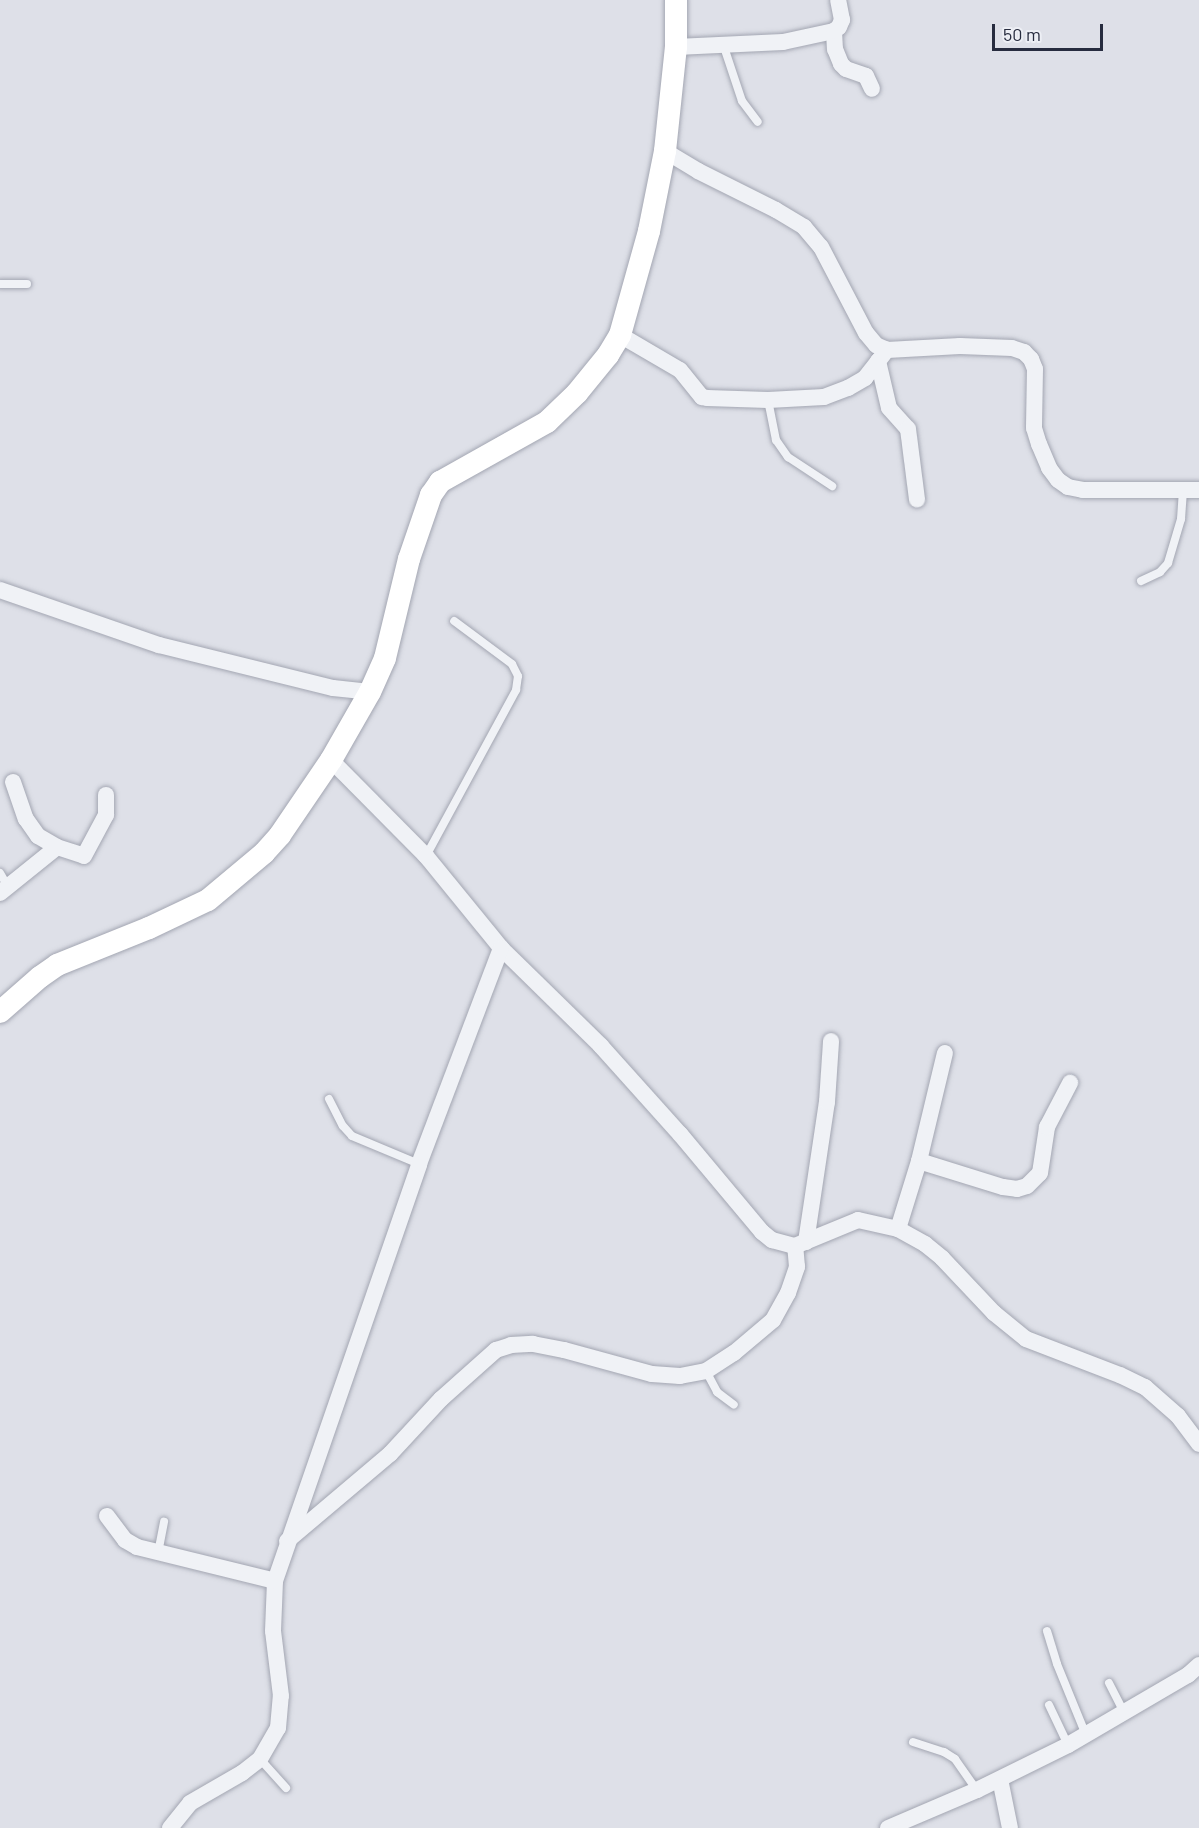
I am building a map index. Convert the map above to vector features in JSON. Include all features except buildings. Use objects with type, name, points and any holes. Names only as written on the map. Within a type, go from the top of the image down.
[{"type":"street","points":[[1,1010],[40,976],[57,965],[149,928],[208,900],[264,853],[280,835],[331,760],[370,692],[385,658],[409,559],[430,495],[445,479],[547,422],[595,372],[620,335],[649,231],[665,151],[676,47],[676,0]]},
{"type":"street","points":[[676,47],[724,47],[783,42],[834,31],[842,20],[838,0]]},
{"type":"street","points":[[834,31],[835,49],[841,64],[846,69],[866,75],[873,89]]},
{"type":"street","points":[[665,151],[804,227],[830,262],[866,333],[883,355],[889,408],[908,429],[917,499]]},
{"type":"street","points":[[620,335],[680,370],[702,397],[768,400],[824,397],[848,388],[865,378],[883,355],[960,346],[1012,348],[1024,352],[1031,359],[1036,376],[1034,428],[1049,468],[1058,480],[1068,487],[1083,490],[1191,491]]},
{"type":"street","points":[[0,590],[159,645],[333,688],[370,692]]},
{"type":"street","points":[[331,760],[426,856],[501,948],[601,1046],[680,1134],[762,1232],[772,1240],[800,1244],[858,1220],[898,1229],[925,1244],[942,1258],[994,1313],[1026,1339],[1145,1387],[1178,1416],[1199,1444]]},
{"type":"street","points":[[13,782],[26,819],[38,836],[57,847],[84,856],[106,814],[106,795]]},
{"type":"street","points":[[3,885],[57,847]]},
{"type":"street","points":[[170,1828],[190,1803],[242,1773],[260,1759],[278,1728],[281,1696],[273,1631],[275,1581],[286,1542],[313,1474],[419,1164],[501,948]]},
{"type":"street","points":[[286,1542],[390,1454],[441,1399],[496,1350],[511,1345],[533,1344],[652,1374],[680,1376],[706,1371],[734,1353],[773,1320],[788,1293],[797,1267],[827,1101],[831,1041]]},
{"type":"street","points":[[898,1229],[919,1161],[945,1053]]},
{"type":"street","points":[[919,1161],[1003,1187],[1017,1190],[1027,1186],[1040,1173],[1047,1127],[1070,1083]]},
{"type":"street","points":[[107,1516],[124,1540],[158,1553],[275,1581]]},
{"type":"street","points":[[888,1828],[977,1790],[1087,1736],[1188,1675],[1199,1665]]},
{"type":"street","points":[[1000,1779],[1010,1828]]},
{"type":"lane","points":[[724,47],[742,101],[758,122]]},
{"type":"lane","points":[[0,284],[27,284]]},
{"type":"lane","points":[[768,400],[776,440],[788,457],[832,486]]},
{"type":"lane","points":[[1142,581],[1160,572],[1168,563],[1191,491]]},
{"type":"lane","points":[[426,856],[516,690],[518,676],[512,664],[454,621]]},
{"type":"lane","points":[[329,1099],[343,1126],[352,1136],[419,1164]]},
{"type":"lane","points":[[706,1371],[717,1392],[734,1405]]},
{"type":"lane","points":[[158,1553],[164,1522]]},
{"type":"lane","points":[[1047,1631],[1057,1664],[1087,1736]]},
{"type":"lane","points":[[1109,1683],[1124,1712]]},
{"type":"lane","points":[[1049,1705],[1068,1745]]},
{"type":"lane","points":[[913,1742],[944,1752],[955,1759],[977,1790]]},
{"type":"lane","points":[[260,1759],[286,1788]]}]
